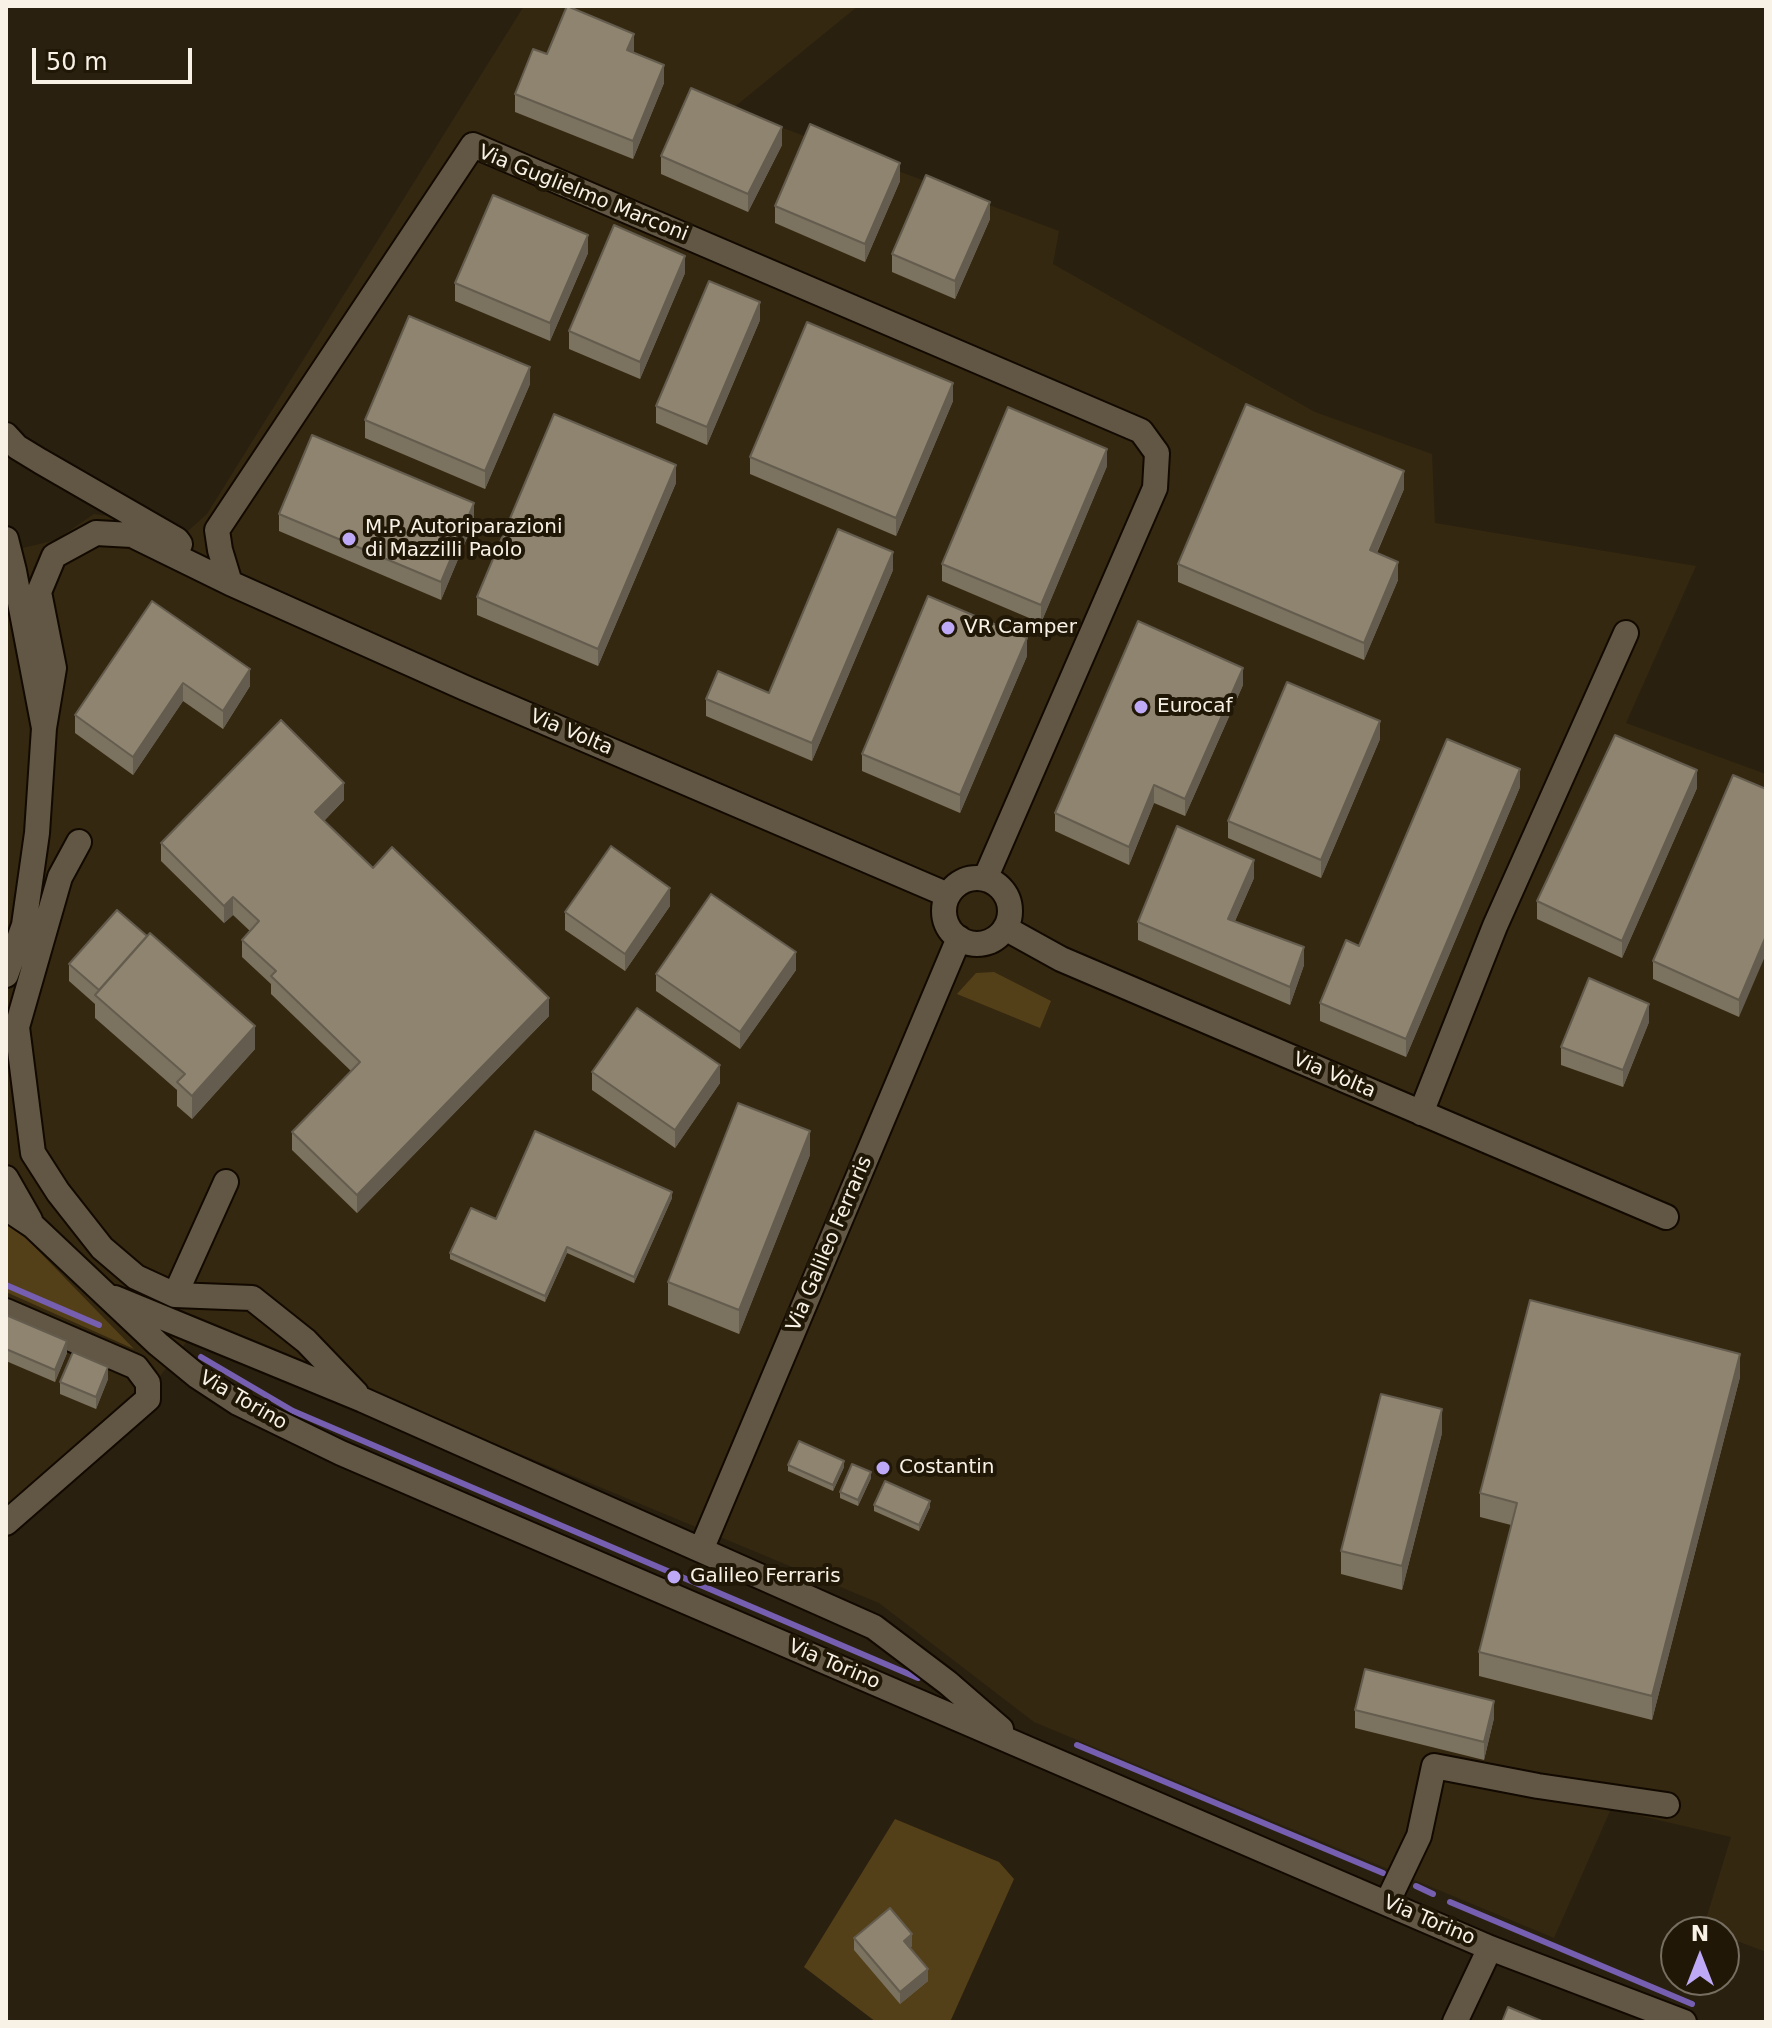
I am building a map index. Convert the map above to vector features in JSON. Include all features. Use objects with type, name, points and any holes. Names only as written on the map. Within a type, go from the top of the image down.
[{"type":"street","name":"Via Guglielmo Marconi","points":[[230,583],[217,530],[473,145],[1141,431],[1157,453],[1155,488],[985,879]]},
{"type":"street","name":"Via Volta","points":[[6,435],[17,447],[177,540],[196,566]]},
{"type":"street","name":"Via Volta","points":[[44,728],[54,668],[39,592],[54,556],[96,533],[132,535],[230,583],[465,688],[948,895]]},
{"type":"street","points":[[6,539],[44,728],[40,800],[24,925],[6,975]]},
{"type":"street","points":[[1421,1113],[1495,926],[1626,633]]},
{"type":"street","points":[[79,842],[60,877],[17,1027],[33,1153],[58,1192],[102,1248],[136,1277],[175,1295],[252,1298],[306,1341],[363,1400]]},
{"type":"street","points":[[6,918],[31,868]]},
{"type":"street","points":[[968,879],[985,879],[998,885],[1009,903],[1010,914],[1005,928],[994,939],[974,943],[959,938],[945,920],[944,909],[948,895],[959,883],[968,879]]},
{"type":"street","name":"Via Volta","points":[[1005,928],[1061,959],[1666,1217]]},
{"type":"street","name":"Via Galileo Ferraris","points":[[701,1550],[959,938]]},
{"type":"street","name":"Via Torino","points":[[6,1178],[33,1226]]},
{"type":"street","points":[[175,1295],[226,1182]]},
{"type":"street","name":"Via Torino","points":[[6,1208],[33,1226],[103,1294],[197,1376],[264,1416],[341,1453],[1490,1948],[1684,2022]]},
{"type":"street","points":[[103,1294],[363,1400],[874,1627],[948,1683],[1018,1744]]},
{"type":"street","points":[[6,1311],[136,1367],[148,1383],[148,1399],[6,1523]]},
{"type":"street","points":[[1387,1903],[1419,1836],[1434,1766],[1538,1786],[1667,1805]]},
{"type":"street","points":[[1455,2022],[1490,1948]]},
{"type":"shaded area","points":[[524,6],[858,6],[732,109],[1059,231],[1053,264],[1315,412],[1432,454],[1435,523],[1696,566],[1626,723],[1766,774],[1766,1952],[1740,1942],[1740,1916],[1707,1916],[1731,1837],[1611,1809],[1554,1938],[1034,1722],[879,1603],[202,1322],[101,1452],[6,1537],[6,552],[56,540],[94,514],[140,520],[179,539],[207,514]]},
{"type":"shaded area","points":[[994,972],[1051,1001],[1040,1028],[957,994],[976,973]]},
{"type":"shaded area","points":[[6,1221],[26,1238],[134,1349],[6,1292]]},
{"type":"shaded area","points":[[895,1819],[999,1862],[1014,1879],[950,2022],[876,2022],[804,1967]]},
{"type":"building","points":[[567,6],[634,34],[627,50],[664,65],[633,141],[515,94],[533,49],[547,54]]},
{"type":"building","points":[[691,88],[782,127],[748,194],[661,156]]},
{"type":"building","points":[[810,124],[900,163],[865,244],[775,206]]},
{"type":"building","points":[[926,175],[990,202],[955,281],[892,254]]},
{"type":"building","points":[[493,195],[588,235],[550,323],[455,283]]},
{"type":"building","points":[[614,225],[685,256],[640,362],[569,331]]},
{"type":"building","points":[[709,281],[760,302],[707,427],[656,406]]},
{"type":"building","points":[[409,316],[530,367],[485,471],[365,420]]},
{"type":"building","points":[[807,322],[953,383],[896,518],[750,457]]},
{"type":"building","points":[[1246,404],[1404,471],[1370,550],[1398,562],[1364,643],[1178,564]]},
{"type":"building","points":[[1008,407],[1107,449],[1041,605],[942,564]]},
{"type":"building","points":[[554,414],[676,465],[598,649],[477,597]]},
{"type":"building","points":[[312,435],[474,503],[441,582],[279,514]]},
{"type":"building","points":[[838,529],[893,552],[812,743],[706,699],[718,671],[769,693]]},
{"type":"building","points":[[928,596],[1027,638],[960,795],[862,754]]},
{"type":"building","points":[[152,601],[250,669],[223,711],[183,683],[133,757],[75,715]]},
{"type":"building","points":[[1138,621],[1243,668],[1185,799],[1154,785],[1129,847],[1055,813]]},
{"type":"building","points":[[1287,682],[1380,721],[1321,860],[1228,821]]},
{"type":"building","points":[[281,720],[344,783],[315,812],[373,868],[392,847],[549,998],[357,1195],[292,1132],[360,1062],[271,976],[276,971],[242,940],[259,921],[233,897],[224,906],[161,843]]},
{"type":"building","points":[[1615,735],[1697,770],[1622,941],[1537,901]]},
{"type":"building","points":[[1447,739],[1520,769],[1406,1039],[1320,1003],[1346,940],[1359,946]]},
{"type":"building","points":[[1733,775],[1766,789],[1766,936],[1739,1000],[1653,961]]},
{"type":"building","points":[[1177,826],[1254,860],[1228,919],[1304,947],[1290,987],[1138,922]]},
{"type":"building","points":[[611,846],[670,888],[625,954],[565,912]]},
{"type":"building","points":[[711,894],[796,952],[740,1032],[656,974]]},
{"type":"building","points":[[117,910],[147,936],[99,990],[69,964]]},
{"type":"building","points":[[150,933],[255,1026],[192,1096],[177,1082],[185,1074],[95,995]]},
{"type":"building","points":[[1589,978],[1649,1004],[1623,1070],[1561,1047]]},
{"type":"building","points":[[637,1008],[720,1065],[675,1130],[592,1072]]},
{"type":"building","points":[[738,1103],[810,1131],[739,1310],[668,1282]]},
{"type":"building","points":[[535,1131],[672,1192],[634,1277],[567,1247],[545,1296],[450,1253],[471,1208],[496,1219]]},
{"type":"building","points":[[1530,1300],[1740,1354],[1652,1696],[1479,1652],[1517,1503],[1480,1493]]},
{"type":"building","points":[[6,1315],[67,1341],[55,1370],[6,1349]]},
{"type":"building","points":[[73,1352],[108,1367],[96,1397],[60,1382]]},
{"type":"building","points":[[1381,1394],[1442,1409],[1402,1566],[1341,1551]]},
{"type":"building","points":[[799,1441],[844,1461],[833,1485],[788,1465]]},
{"type":"building","points":[[852,1464],[871,1472],[858,1500],[840,1492]]},
{"type":"building","points":[[885,1481],[930,1501],[919,1525],[874,1505]]},
{"type":"building","points":[[1365,1669],[1494,1701],[1484,1742],[1355,1710]]},
{"type":"building","points":[[890,1908],[912,1934],[904,1941],[928,1969],[900,1992],[854,1938]]},
{"type":"building","points":[[1508,2007],[1544,2022],[1502,2022]]},
{"type":"waterway","points":[[6,1285],[99,1325]]},
{"type":"waterway","points":[[201,1357],[293,1411],[918,1678]]},
{"type":"waterway","points":[[1077,1745],[1383,1873]]},
{"type":"waterway","points":[[1416,1886],[1433,1894]]},
{"type":"waterway","points":[[1450,1902],[1692,2004]]},
{"type":"place","name":"M.P. Autoriparazioni di Mazzilli Paolo","points":[[349,539]]},
{"type":"place","name":"VR Camper","points":[[948,628]]},
{"type":"place","name":"Eurocaf","points":[[1141,707]]},
{"type":"place","name":"Costantin","points":[[883,1468]]},
{"type":"place","name":"Galileo Ferraris","points":[[674,1577]]}]
